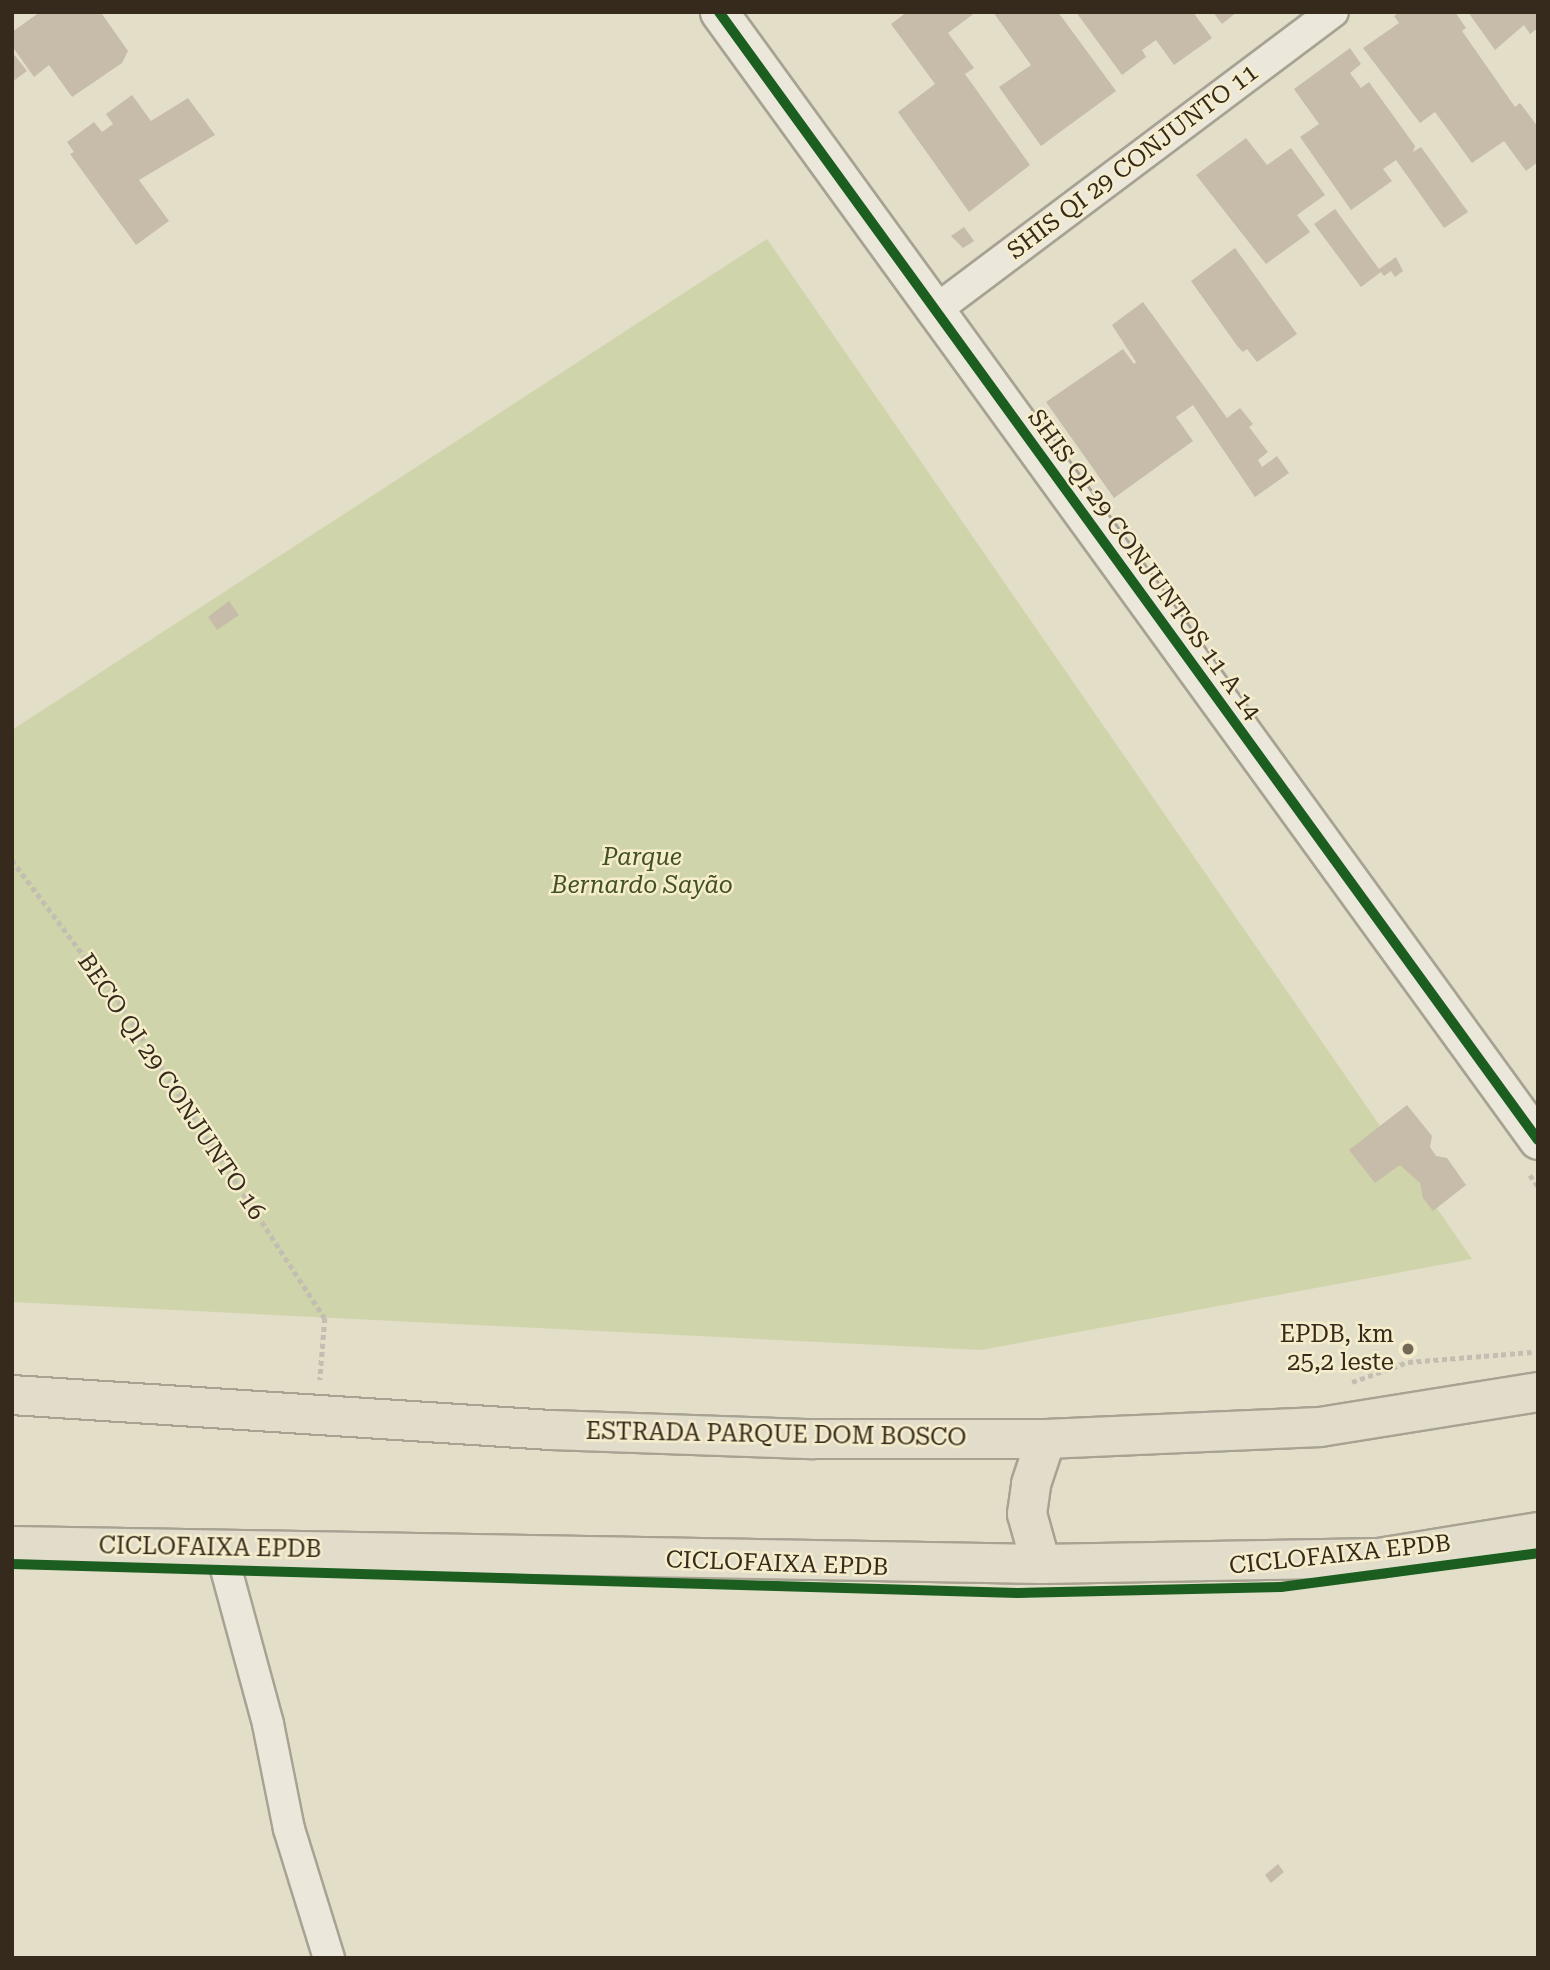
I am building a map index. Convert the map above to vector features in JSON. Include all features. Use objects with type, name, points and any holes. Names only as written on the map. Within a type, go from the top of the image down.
[{"type":"main road","name":"ESTRADA PARQUE DOM BOSCO","points":[[12,1395],[320,1416],[813,1440],[1046,1439],[1320,1426],[1538,1392]]},
{"type":"main road","points":[[1041,1564],[1027,1514],[1031,1484],[1046,1439]]},
{"type":"main road","points":[[12,1546],[1041,1564],[1379,1558],[1538,1532]]},
{"type":"street","name":"SHIS QI 29 CONJUNTOS 11 A 14","points":[[719,12],[933,312],[1538,1140]]},
{"type":"street","name":"SHIS QI 29 CONJUNTO 11","points":[[933,312],[1333,12]]},
{"type":"street","points":[[229,1551],[226,1569],[268,1724],[289,1829],[329,1958]]},
{"type":"path","points":[[1347,1384],[1408,1362],[1538,1352]]},
{"type":"path","points":[[307,1374],[334,1376]]},
{"type":"path","points":[[320,1375],[320,1416]]},
{"type":"green space","name":"Parque Bernardo Sayão","points":[[767,239],[1472,1259],[981,1350],[12,1302],[12,730]]},
{"type":"building","points":[[40,12],[105,12],[102,14],[128,51],[122,63],[72,97],[49,65],[34,77],[12,46],[12,32]]},
{"type":"building","points":[[907,12],[976,12],[948,33],[974,68],[965,74],[1030,165],[969,212],[898,112],[935,84],[891,24]]},
{"type":"building","points":[[993,12],[1058,12],[1116,91],[1041,146],[999,87],[1031,65]]},
{"type":"building","points":[[1076,12],[1193,12],[1212,38],[1174,65],[1156,40],[1142,50],[1146,57],[1122,75]]},
{"type":"building","points":[[1213,12],[1237,12],[1222,24]]},
{"type":"building","points":[[1400,12],[1455,12],[1466,28],[1462,31],[1515,107],[1520,103],[1538,127],[1538,162],[1526,171],[1504,141],[1472,163],[1435,112],[1420,123],[1363,48],[1399,23],[1394,16]]},
{"type":"building","points":[[1468,12],[1538,12],[1538,28],[1530,34],[1524,25],[1495,50]]},
{"type":"building","points":[[1350,48],[1361,64],[1350,73],[1361,88],[1369,82],[1415,146],[1413,152],[1421,147],[1468,212],[1444,228],[1396,160],[1383,169],[1392,181],[1351,210],[1300,137],[1319,124],[1294,89]]},
{"type":"building","points":[[12,52],[27,71],[12,82]]},
{"type":"building","points":[[132,95],[151,121],[188,98],[215,135],[139,180],[169,221],[136,245],[70,154],[74,152],[67,142],[94,122],[102,132],[113,124],[106,114]]},
{"type":"building","points":[[1246,138],[1267,165],[1291,148],[1325,195],[1297,215],[1310,232],[1266,264],[1196,175]]},
{"type":"building","points":[[1335,209],[1379,269],[1396,257],[1403,271],[1395,277],[1391,271],[1384,276],[1381,272],[1361,287],[1314,224]]},
{"type":"building","points":[[964,227],[974,241],[963,248],[951,236]]},
{"type":"building","points":[[1235,248],[1297,334],[1257,362],[1247,349],[1243,352],[1238,347],[1191,281]]},
{"type":"building","points":[[1143,302],[1227,418],[1240,408],[1253,424],[1249,427],[1268,452],[1258,460],[1262,467],[1277,456],[1289,473],[1255,497],[1193,405],[1176,417],[1193,441],[1114,498],[1046,402],[1123,349],[1134,364],[1136,362],[1112,325]]},
{"type":"building","points":[[229,601],[239,615],[217,630],[208,617]]},
{"type":"building","points":[[1407,1105],[1432,1136],[1430,1147],[1436,1156],[1447,1158],[1466,1185],[1433,1211],[1423,1198],[1420,1183],[1400,1165],[1375,1183],[1349,1150]]},
{"type":"building","points":[[1278,1864],[1284,1872],[1271,1883],[1265,1875]]},
{"type":"cycle path","points":[[719,12],[1538,1140]]},
{"type":"cycle path","name":"CICLOFAIXA EPDB","points":[[12,1564],[1018,1593],[1281,1587],[1538,1553]]},
{"type":"place","name":"EPDB, km 25,2 leste","points":[[1408,1349]]}]
